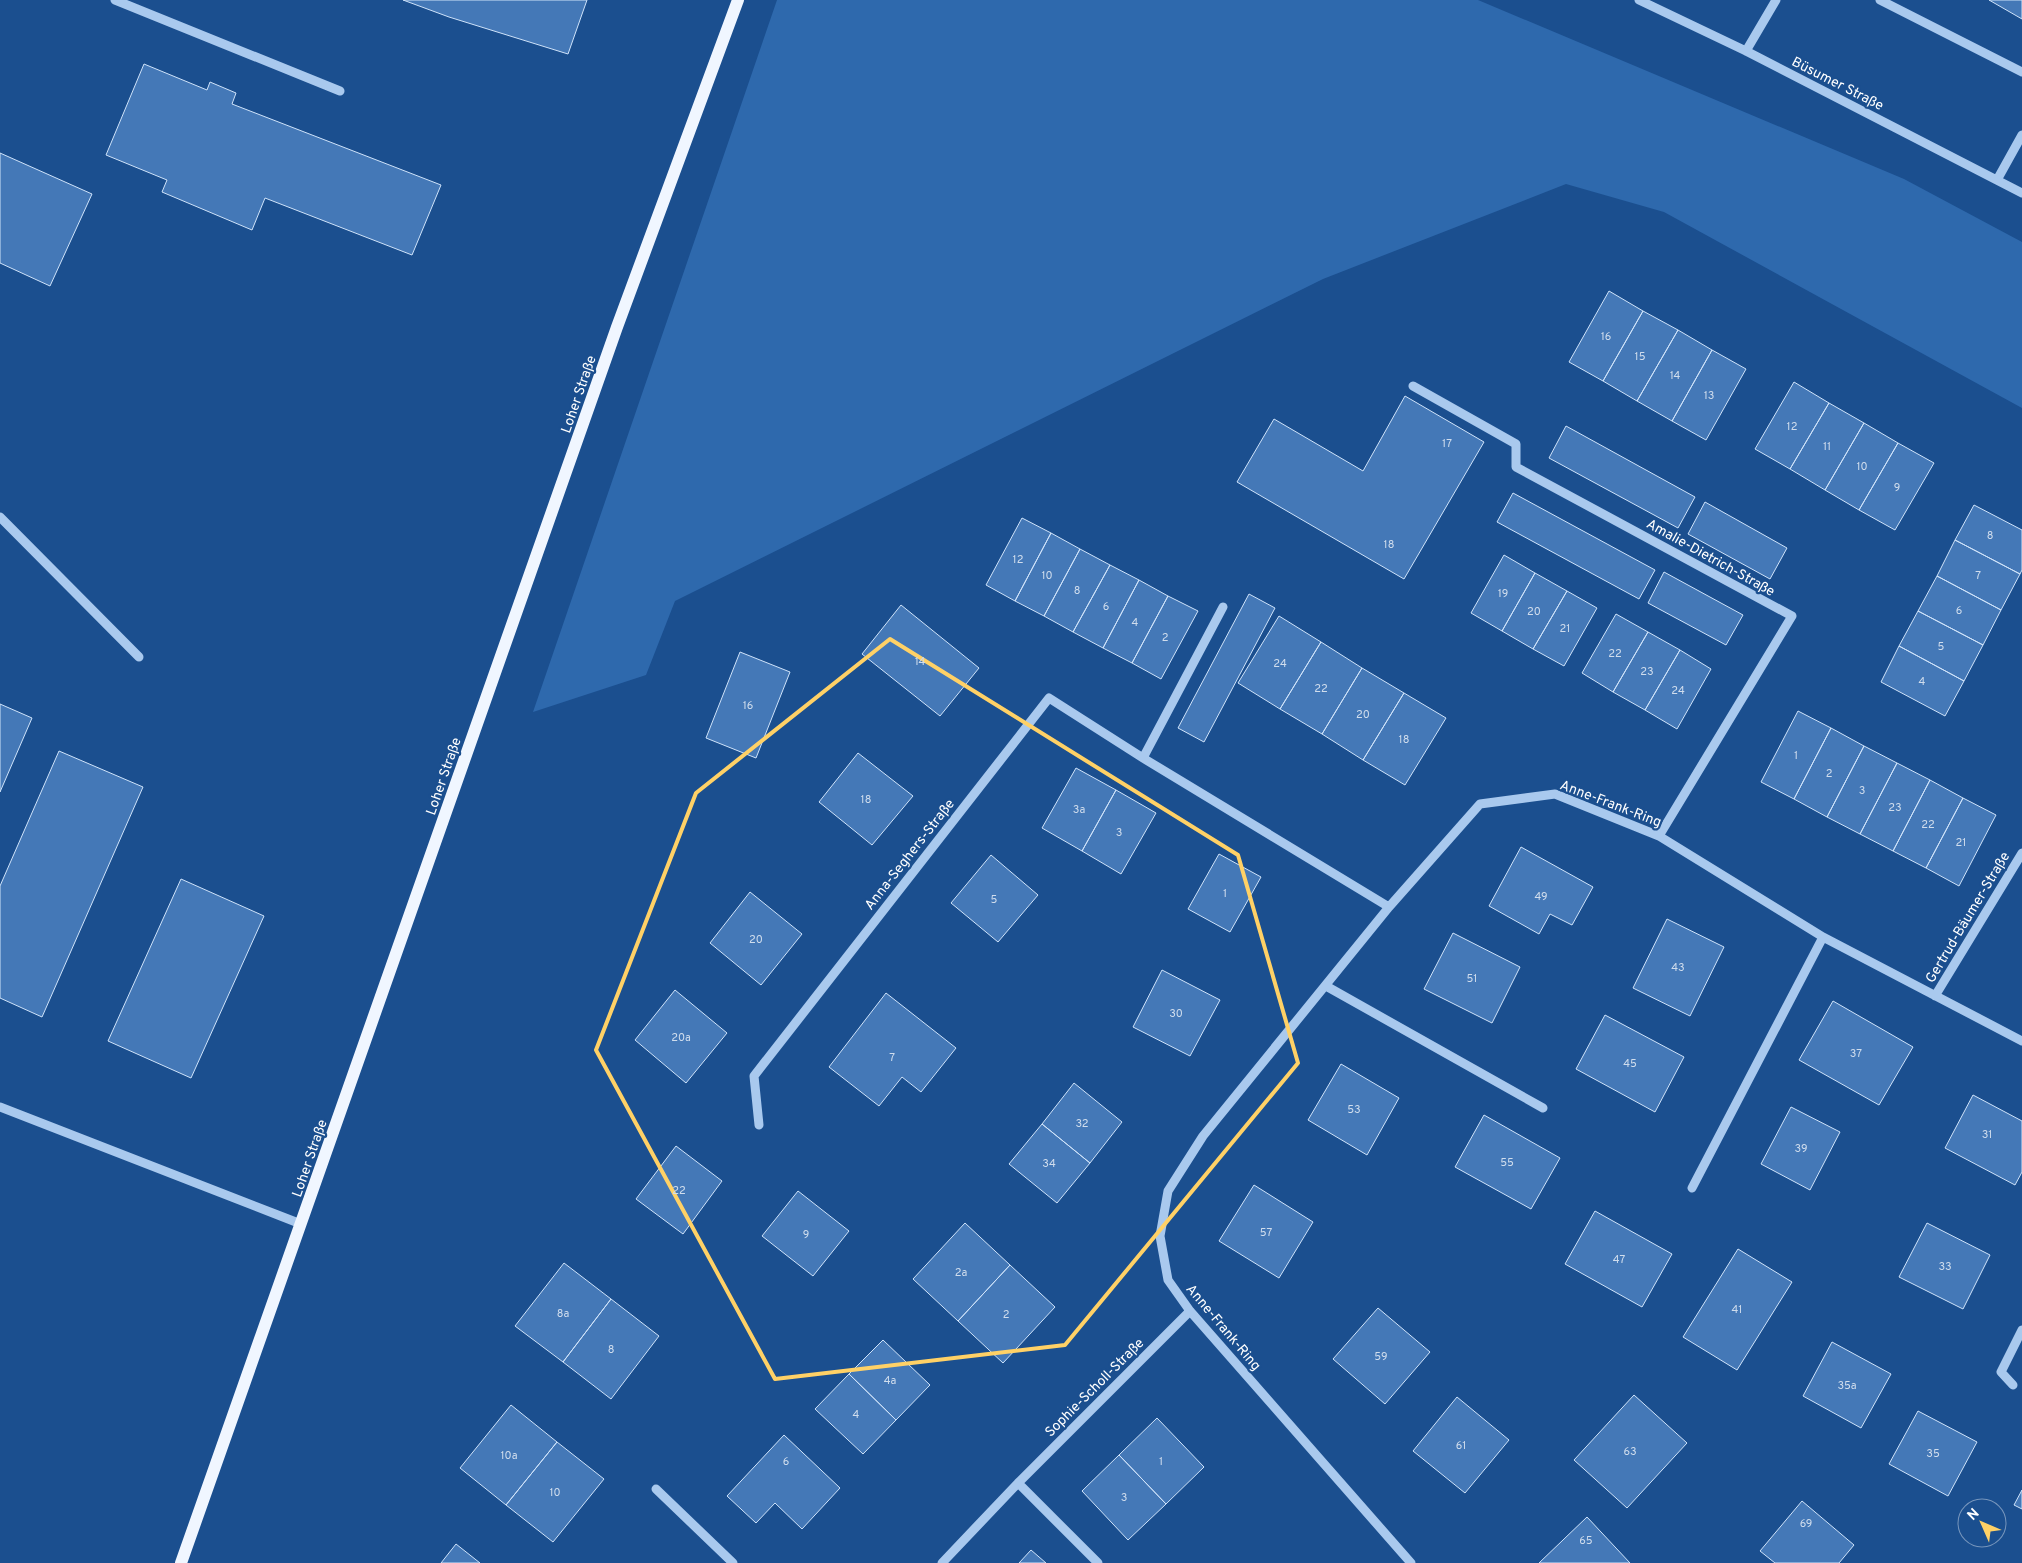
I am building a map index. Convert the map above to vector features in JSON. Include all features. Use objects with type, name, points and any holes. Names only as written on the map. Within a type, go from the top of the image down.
[{"type":"main road","name":"Loher Straße","points":[[181,1563],[617,327],[738,0]]},
{"type":"street","points":[[115,0],[340,91]]},
{"type":"street","name":"Büsumer Straße","points":[[1639,0],[1746,51],[2022,193]]},
{"type":"street","points":[[1746,51],[1776,0]]},
{"type":"street","points":[[1880,0],[2022,72]]},
{"type":"street","points":[[1997,180],[2022,135]]},
{"type":"street","name":"Amalie-Dietrich-Straße","points":[[1413,386],[1516,444],[1516,466],[1792,616],[1659,836]]},
{"type":"street","points":[[0,517],[139,657]]},
{"type":"street","points":[[1143,758],[1223,607]]},
{"type":"street","name":"Anna-Seghers-Straße","points":[[759,1126],[754,1076],[1048,698],[1143,758],[1389,907]]},
{"type":"street","name":"Anne-Frank-Ring","points":[[1411,1563],[1190,1312],[1168,1280],[1160,1236],[1168,1191],[1203,1136],[1389,907],[1480,804],[1555,794],[1659,836],[1822,937],[2022,1041]]},
{"type":"street","name":"Gertrud-Bäumer-Straße","points":[[1935,996],[2022,853]]},
{"type":"street","points":[[1692,1188],[1822,937]]},
{"type":"street","points":[[1326,986],[1543,1108]]},
{"type":"street","points":[[0,1107],[301,1224]]},
{"type":"street","name":"Sophie-Scholl-Straße","points":[[942,1563],[1018,1483],[1190,1312]]},
{"type":"street","points":[[2013,1385],[2001,1372],[2022,1330]]},
{"type":"street","points":[[1018,1483],[1098,1563]]},
{"type":"street","points":[[656,1489],[733,1563]]},
{"type":"highlighted area","points":[[890,639],[1238,855],[1298,1063],[1065,1345],[775,1379],[596,1050],[696,793]]},
{"type":"shaded area","points":[[777,0],[1478,0],[1904,179],[2022,242],[2022,408],[1664,212],[1566,184],[1323,279],[675,601],[646,675],[533,712]]},
{"type":"building","points":[[403,0],[587,0],[568,54],[449,17]]},
{"type":"building","points":[[1989,0],[2022,0],[2022,19]]},
{"type":"building","points":[[144,64],[207,90],[210,82],[236,93],[232,104],[441,185],[412,255],[265,198],[252,230],[162,192],[167,180],[106,155]]},
{"type":"building","points":[[0,153],[92,194],[50,286],[0,263]]},
{"type":"building","points":[[1609,291],[1643,311],[1603,381],[1569,362]]},
{"type":"building","points":[[1643,311],[1678,330],[1637,401],[1603,381]]},
{"type":"building","points":[[1678,330],[1712,350],[1672,421],[1637,401]]},
{"type":"building","points":[[1712,350],[1746,369],[1706,440],[1672,421]]},
{"type":"building","points":[[1794,382],[1829,403],[1790,469],[1755,449]]},
{"type":"building","points":[[1405,396],[1484,442],[1404,579],[1237,482],[1274,419],[1363,471]]},
{"type":"building","points":[[1829,403],[1864,423],[1825,490],[1790,469]]},
{"type":"building","points":[[1864,423],[1898,443],[1859,510],[1825,490]]},
{"type":"building","points":[[1566,426],[1695,497],[1678,528],[1549,458]]},
{"type":"building","points":[[1898,443],[1934,463],[1895,530],[1859,510]]},
{"type":"building","points":[[1513,493],[1655,570],[1639,599],[1497,522]]},
{"type":"building","points":[[1705,502],[1787,548],[1770,579],[1688,534]]},
{"type":"building","points":[[1974,505],[2022,530],[2022,570],[2020,574],[1955,540]]},
{"type":"building","points":[[1022,518],[1051,533],[1015,601],[986,585]]},
{"type":"building","points":[[1051,533],[1080,549],[1044,616],[1015,601]]},
{"type":"building","points":[[1955,540],[2020,574],[2001,610],[1937,576]]},
{"type":"building","points":[[1080,549],[1110,565],[1073,632],[1044,616]]},
{"type":"building","points":[[1504,555],[1535,573],[1502,631],[1471,613]]},
{"type":"building","points":[[1110,565],[1139,580],[1103,648],[1073,632]]},
{"type":"building","points":[[1664,572],[1743,615],[1726,645],[1648,603]]},
{"type":"building","points":[[1535,573],[1567,591],[1533,649],[1502,631]]},
{"type":"building","points":[[1937,576],[2001,610],[1983,645],[1918,611]]},
{"type":"building","points":[[1139,580],[1168,596],[1132,663],[1103,648]]},
{"type":"building","points":[[1567,591],[1597,608],[1564,666],[1533,649]]},
{"type":"building","points":[[1249,594],[1275,608],[1204,742],[1178,728]]},
{"type":"building","points":[[1168,596],[1198,611],[1161,679],[1132,663]]},
{"type":"building","points":[[901,605],[979,668],[940,716],[862,654]]},
{"type":"building","points":[[1918,611],[1983,645],[1964,681],[1899,646]]},
{"type":"building","points":[[1616,614],[1648,632],[1613,692],[1582,673]]},
{"type":"building","points":[[1279,616],[1321,642],[1280,709],[1238,683]]},
{"type":"building","points":[[1648,632],[1680,650],[1645,710],[1613,692]]},
{"type":"building","points":[[1321,642],[1362,668],[1322,734],[1280,709]]},
{"type":"building","points":[[1899,646],[1964,681],[1945,716],[1881,682]]},
{"type":"building","points":[[1680,650],[1711,669],[1677,729],[1645,710]]},
{"type":"building","points":[[740,652],[790,672],[756,758],[706,738]]},
{"type":"building","points":[[1362,668],[1404,693],[1363,760],[1322,734]]},
{"type":"building","points":[[1404,693],[1446,718],[1405,785],[1363,760]]},
{"type":"building","points":[[0,704],[32,718],[0,792]]},
{"type":"building","points":[[1798,711],[1831,728],[1794,799],[1761,782]]},
{"type":"building","points":[[1831,728],[1864,746],[1827,817],[1794,799]]},
{"type":"building","points":[[1864,746],[1897,763],[1860,834],[1827,817]]},
{"type":"building","points":[[59,751],[143,787],[42,1017],[0,998],[0,886]]},
{"type":"building","points":[[858,753],[913,796],[872,845],[819,802]]},
{"type":"building","points":[[1897,763],[1930,780],[1893,851],[1860,834]]},
{"type":"building","points":[[1076,768],[1116,790],[1082,851],[1042,828]]},
{"type":"building","points":[[1930,780],[1963,798],[1926,868],[1893,851]]},
{"type":"building","points":[[1116,790],[1156,813],[1121,874],[1082,851]]},
{"type":"building","points":[[1963,798],[1996,815],[1959,886],[1926,868]]},
{"type":"building","points":[[1521,847],[1593,887],[1572,925],[1550,914],[1539,934],[1489,906]]},
{"type":"building","points":[[1219,854],[1261,877],[1230,932],[1188,909]]},
{"type":"building","points":[[991,855],[1038,895],[998,942],[951,903]]},
{"type":"building","points":[[181,879],[264,916],[191,1078],[108,1041]]},
{"type":"building","points":[[750,892],[802,934],[761,985],[710,943]]},
{"type":"building","points":[[1667,919],[1724,947],[1690,1016],[1633,988]]},
{"type":"building","points":[[1453,933],[1520,967],[1492,1023],[1424,989]]},
{"type":"building","points":[[1162,970],[1220,1000],[1190,1056],[1133,1027]]},
{"type":"building","points":[[675,990],[727,1033],[686,1083],[635,1040]]},
{"type":"building","points":[[886,993],[956,1048],[921,1092],[902,1077],[879,1106],[829,1067]]},
{"type":"building","points":[[1833,1001],[1913,1047],[1879,1105],[1799,1060]]},
{"type":"building","points":[[1605,1015],[1684,1057],[1655,1112],[1576,1069]]},
{"type":"building","points":[[1341,1064],[1399,1098],[1367,1155],[1308,1120]]},
{"type":"building","points":[[1074,1083],[1122,1122],[1090,1163],[1042,1124]]},
{"type":"building","points":[[1973,1095],[2022,1121],[2022,1172],[2015,1185],[1945,1148]]},
{"type":"building","points":[[1791,1107],[1840,1132],[1810,1190],[1761,1164]]},
{"type":"building","points":[[1484,1115],[1560,1158],[1531,1209],[1455,1167]]},
{"type":"building","points":[[1042,1124],[1090,1163],[1057,1203],[1009,1164]]},
{"type":"building","points":[[676,1146],[722,1181],[683,1234],[636,1199]]},
{"type":"building","points":[[1254,1185],[1313,1222],[1279,1278],[1219,1241]]},
{"type":"building","points":[[798,1191],[849,1231],[813,1276],[762,1236]]},
{"type":"building","points":[[1595,1211],[1672,1254],[1642,1307],[1565,1264]]},
{"type":"building","points":[[965,1223],[1010,1265],[958,1321],[913,1279]]},
{"type":"building","points":[[1927,1223],[1990,1255],[1963,1309],[1899,1277]]},
{"type":"building","points":[[1738,1249],[1792,1282],[1737,1370],[1683,1337]]},
{"type":"building","points":[[564,1263],[611,1299],[563,1362],[515,1326]]},
{"type":"building","points":[[1010,1265],[1055,1307],[1003,1363],[958,1321]]},
{"type":"building","points":[[611,1299],[659,1336],[611,1399],[563,1362]]},
{"type":"building","points":[[1378,1308],[1430,1352],[1385,1404],[1333,1359]]},
{"type":"building","points":[[883,1340],[930,1385],[896,1420],[849,1374]]},
{"type":"building","points":[[1832,1342],[1891,1374],[1861,1428],[1803,1396]]},
{"type":"building","points":[[849,1374],[896,1420],[863,1454],[815,1409]]},
{"type":"building","points":[[1634,1395],[1687,1443],[1627,1508],[1574,1460]]},
{"type":"building","points":[[1457,1397],[1509,1440],[1465,1493],[1413,1451]]},
{"type":"building","points":[[511,1405],[557,1442],[506,1505],[460,1468]]},
{"type":"building","points":[[1918,1411],[1977,1442],[1948,1496],[1889,1464]]},
{"type":"building","points":[[1157,1418],[1204,1467],[1166,1504],[1119,1455]]},
{"type":"building","points":[[784,1435],[840,1488],[802,1529],[775,1503],[756,1523],[727,1496]]},
{"type":"building","points":[[557,1442],[604,1479],[553,1542],[506,1505]]},
{"type":"building","points":[[1119,1455],[1166,1504],[1128,1540],[1082,1491]]},
{"type":"building","points":[[2022,1490],[2022,1509],[2014,1505]]},
{"type":"building","points":[[1802,1501],[1854,1545],[1839,1563],[1775,1563],[1760,1551]]},
{"type":"building","points":[[1587,1517],[1630,1563],[1539,1563]]},
{"type":"building","points":[[456,1544],[480,1563],[441,1563]]},
{"type":"building","points":[[1031,1550],[1046,1563],[1019,1563]]}]
